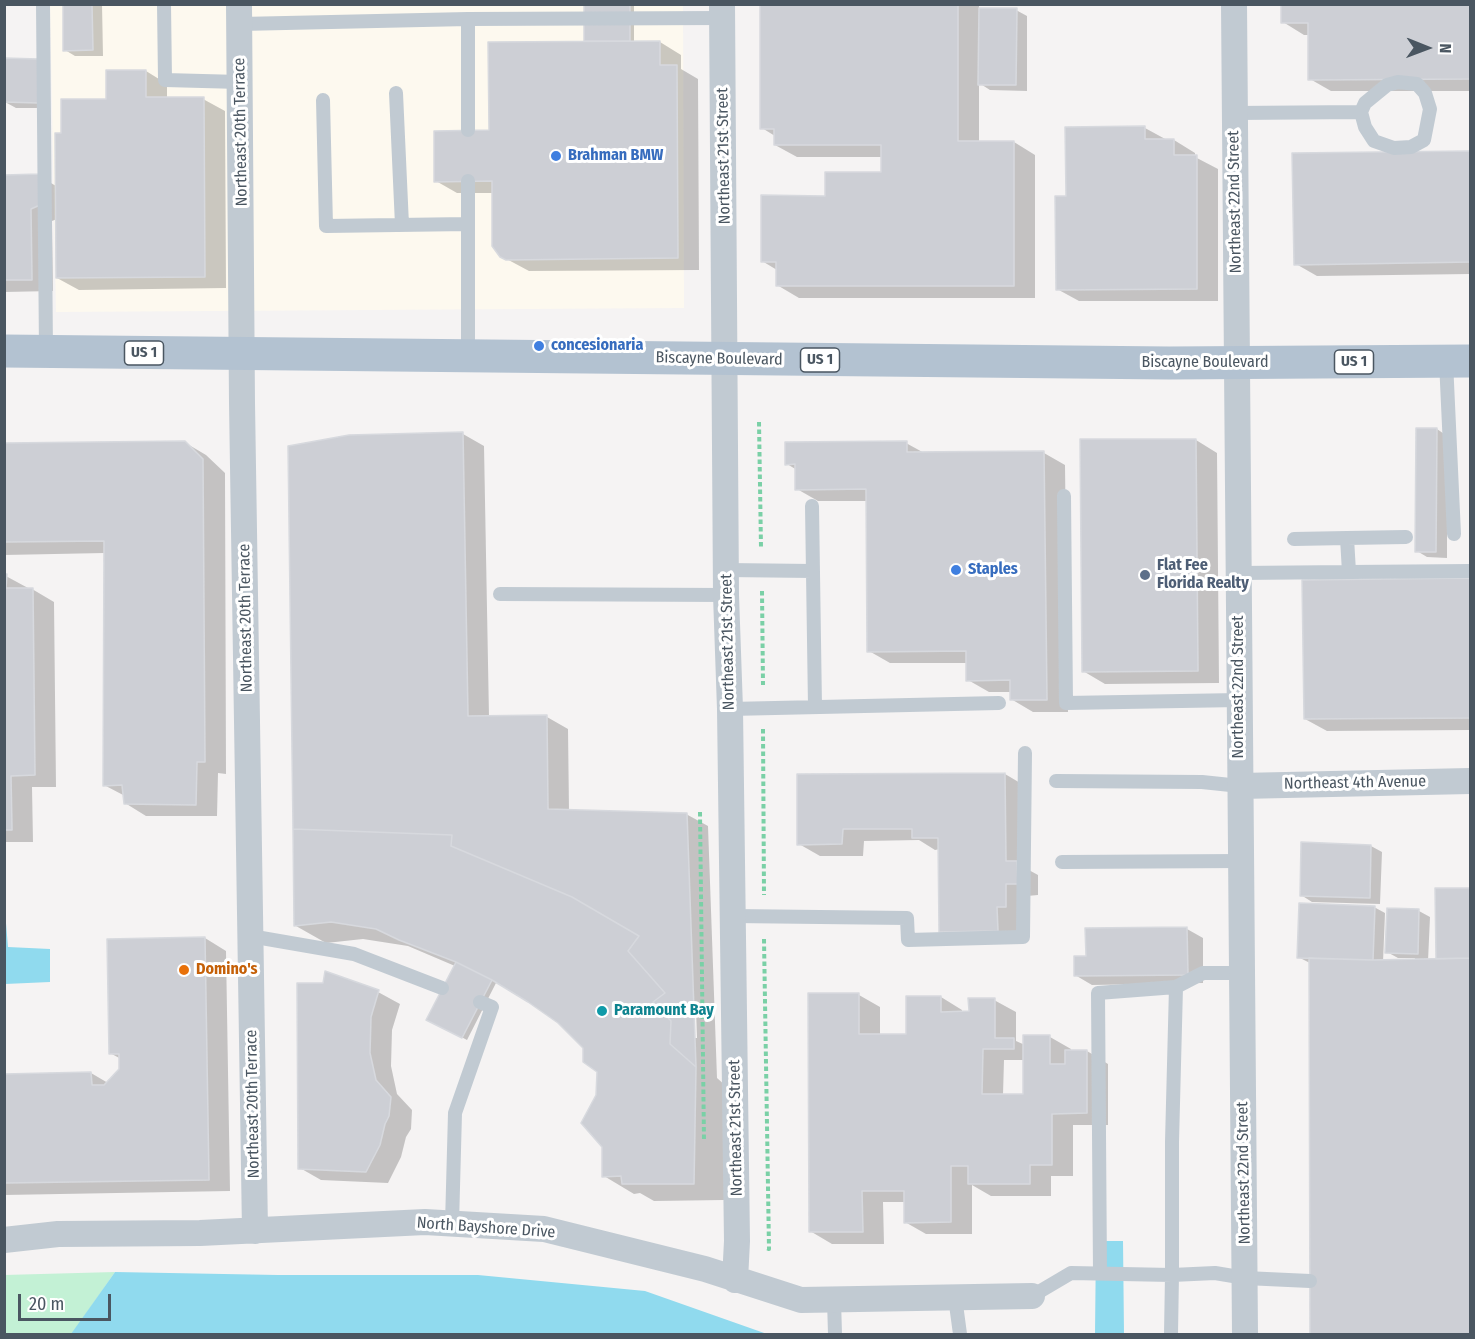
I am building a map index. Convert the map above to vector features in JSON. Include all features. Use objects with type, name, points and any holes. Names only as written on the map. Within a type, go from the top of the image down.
[{"type":"main road","name":"Biscayne Boulevard","points":[[4,351],[1238,363],[1458,361]]},
{"type":"street","name":"Northeast 22nd Street","points":[[1233,4],[1245,1335]]},
{"type":"street","name":"Northeast 21st Street","points":[[722,11],[726,595],[730,709],[737,1241],[735,1280]]},
{"type":"street","name":"Northeast 20th Terrace","points":[[240,14],[242,355],[255,1231]]},
{"type":"street","name":"Northeast 4th Avenue","points":[[1240,786],[1470,781]]},
{"type":"street","name":"North Bayshore Drive","points":[[4,1240],[58,1234],[255,1231],[425,1222],[544,1229],[705,1269],[801,1300],[1032,1296]]},
{"type":"lane","points":[[43,4],[46,352]]},
{"type":"lane","points":[[164,4],[165,80],[240,82]]},
{"type":"lane","points":[[240,14],[468,19],[722,11]]},
{"type":"lane","points":[[468,19],[468,130]]},
{"type":"lane","points":[[1398,82],[1417,84],[1425,93],[1430,109],[1424,140],[1411,147],[1394,148],[1374,141],[1365,127],[1361,112],[1365,103],[1387,85],[1398,82]]},
{"type":"lane","points":[[396,93],[402,225]]},
{"type":"lane","points":[[324,100],[326,226],[468,224]]},
{"type":"lane","points":[[1235,113],[1361,112]]},
{"type":"lane","points":[[468,181],[468,357]]},
{"type":"lane","points":[[1454,534],[1458,361]]},
{"type":"lane","points":[[1064,496],[1066,703],[1239,700]]},
{"type":"lane","points":[[812,506],[815,707]]},
{"type":"lane","points":[[1294,539],[1406,537]]},
{"type":"lane","points":[[1347,538],[1349,572]]},
{"type":"lane","points":[[726,570],[813,570]]},
{"type":"lane","points":[[1239,573],[1470,571]]},
{"type":"lane","points":[[500,594],[726,595]]},
{"type":"lane","points":[[730,709],[999,703]]},
{"type":"lane","points":[[733,916],[907,918],[909,940],[1023,937],[1025,753]]},
{"type":"lane","points":[[1056,781],[1202,782],[1240,786]]},
{"type":"lane","points":[[1062,862],[1241,861]]},
{"type":"lane","points":[[250,936],[354,954],[442,988]]},
{"type":"lane","points":[[1100,1273],[1098,993],[1176,987],[1203,973],[1242,974]]},
{"type":"lane","points":[[1171,1335],[1176,987]]},
{"type":"lane","points":[[452,1224],[455,1113],[492,1007],[480,1002]]},
{"type":"lane","points":[[1032,1296],[1071,1273],[1172,1275],[1215,1273],[1245,1278],[1310,1281]]},
{"type":"lane","points":[[955,1297],[960,1335]]},
{"type":"lane","points":[[834,1299],[835,1335]]},
{"type":"path","points":[[759,422],[769,1249]]},
{"type":"shaded area","points":[[50,5],[683,5],[684,308],[56,312]]},
{"type":"green space","points":[[115,1272],[72,1334],[5,1334],[4,1275]]},
{"type":"water","points":[[4,899],[8,947],[50,949],[50,982],[5,984]]},
{"type":"water","points":[[1096,1241],[1123,1241],[1124,1334],[1095,1334]]},
{"type":"water","points":[[115,1272],[478,1275],[645,1291],[767,1334],[71,1334]]},
{"type":"building","points":[[63,4],[92,4],[93,50],[63,51]]},
{"type":"building","points":[[584,4],[630,4],[630,41],[584,41]]},
{"type":"building","points":[[760,4],[958,4],[958,141],[1014,141],[1014,286],[776,286],[776,262],[761,262],[761,195],[825,196],[825,172],[881,172],[881,145],[774,145],[774,129],[760,129]]},
{"type":"building","points":[[1281,4],[1470,4],[1470,79],[1308,80],[1308,23],[1281,23]]},
{"type":"building","points":[[979,8],[1017,8],[1016,85],[978,85]]},
{"type":"building","name":"Brahman BMW","points":[[660,41],[660,65],[677,65],[678,258],[506,260],[500,257],[492,246],[492,181],[434,182],[434,131],[489,130],[488,42]]},
{"type":"building","points":[[4,58],[39,59],[39,103],[4,102]]},
{"type":"building","points":[[106,70],[146,70],[146,97],[204,97],[205,277],[56,278],[55,133],[61,133],[61,99],[106,99]]},
{"type":"building","points":[[1145,126],[1145,139],[1174,139],[1174,155],[1197,155],[1197,289],[1056,290],[1055,196],[1066,196],[1065,127]]},
{"type":"building","points":[[1470,151],[1470,262],[1294,265],[1292,153]]},
{"type":"building","points":[[39,174],[40,205],[31,209],[32,280],[4,280],[4,175]]},
{"type":"building","points":[[1416,428],[1437,428],[1436,552],[1415,552]]},
{"type":"building","points":[[463,432],[468,716],[547,715],[548,809],[687,813],[696,1067],[670,1044],[671,1021],[653,1002],[665,993],[628,951],[639,936],[572,897],[451,846],[452,835],[293,829],[288,446],[349,435]]},
{"type":"building","points":[[1080,439],[1196,439],[1198,671],[1082,672]]},
{"type":"building","points":[[185,441],[203,459],[205,762],[197,762],[196,805],[124,804],[122,785],[103,786],[104,541],[4,542],[4,443]]},
{"type":"building","name":"Staples","points":[[907,441],[907,452],[1044,451],[1047,700],[1010,700],[1010,680],[966,681],[966,651],[867,652],[866,489],[795,490],[795,464],[785,465],[785,442]]},
{"type":"building","points":[[4,574],[7,574],[6,588],[33,588],[35,775],[11,776],[12,830],[4,830]]},
{"type":"building","points":[[1470,578],[1470,718],[1304,719],[1302,580]]},
{"type":"building","points":[[1005,773],[1006,861],[1017,861],[1018,884],[1006,884],[1006,907],[997,907],[998,931],[939,932],[938,838],[912,838],[912,829],[843,829],[842,844],[797,845],[797,774]]},
{"type":"building","name":"Paramount Bay","points":[[293,829],[452,835],[451,846],[572,897],[639,936],[628,951],[665,993],[653,1002],[671,1021],[670,1044],[696,1067],[694,1184],[622,1184],[621,1176],[602,1177],[602,1147],[581,1123],[596,1095],[597,1072],[583,1062],[583,1048],[558,1023],[528,1002],[456,962],[376,929],[331,922],[294,926]]},
{"type":"building","points":[[1301,842],[1371,845],[1370,898],[1300,896]]},
{"type":"building","points":[[1435,888],[1470,888],[1470,958],[1436,959]]},
{"type":"building","points":[[1299,903],[1375,906],[1373,960],[1297,958]]},
{"type":"building","points":[[1387,908],[1419,909],[1418,954],[1385,953]]},
{"type":"building","points":[[1187,927],[1188,975],[1074,976],[1074,956],[1086,956],[1085,928]]},
{"type":"building","points":[[205,937],[209,1180],[4,1183],[4,1074],[91,1072],[92,1085],[104,1085],[119,1069],[119,1054],[109,1054],[107,939]]},
{"type":"building","points":[[1309,958],[1373,960],[1470,958],[1470,1334],[1310,1334]]},
{"type":"building","points":[[456,962],[492,980],[462,1038],[426,1020]]},
{"type":"building","points":[[325,971],[379,990],[371,1017],[370,1053],[376,1080],[391,1097],[389,1116],[380,1145],[366,1172],[298,1169],[297,983],[323,983]]},
{"type":"building","points":[[808,993],[859,993],[859,1034],[906,1034],[906,996],[941,996],[941,1012],[969,1011],[968,998],[995,998],[995,1038],[1014,1038],[1014,1049],[983,1049],[982,1094],[1023,1094],[1023,1035],[1050,1035],[1050,1064],[1065,1064],[1065,1050],[1087,1050],[1087,1113],[1052,1114],[1052,1165],[1030,1165],[1030,1184],[968,1184],[968,1166],[951,1166],[951,1222],[904,1223],[904,1191],[862,1191],[863,1232],[809,1232]]},
{"type":"place","name":"Brahman BMW","points":[[556,156]]},
{"type":"place","name":"concesionaria","points":[[539,346]]},
{"type":"place","name":"Staples","points":[[956,570]]},
{"type":"place","name":"Flat Fee Florida Realty","points":[[1145,575]]},
{"type":"place","name":"Domino's","points":[[184,970]]},
{"type":"place","name":"Paramount Bay","points":[[602,1011]]}]
